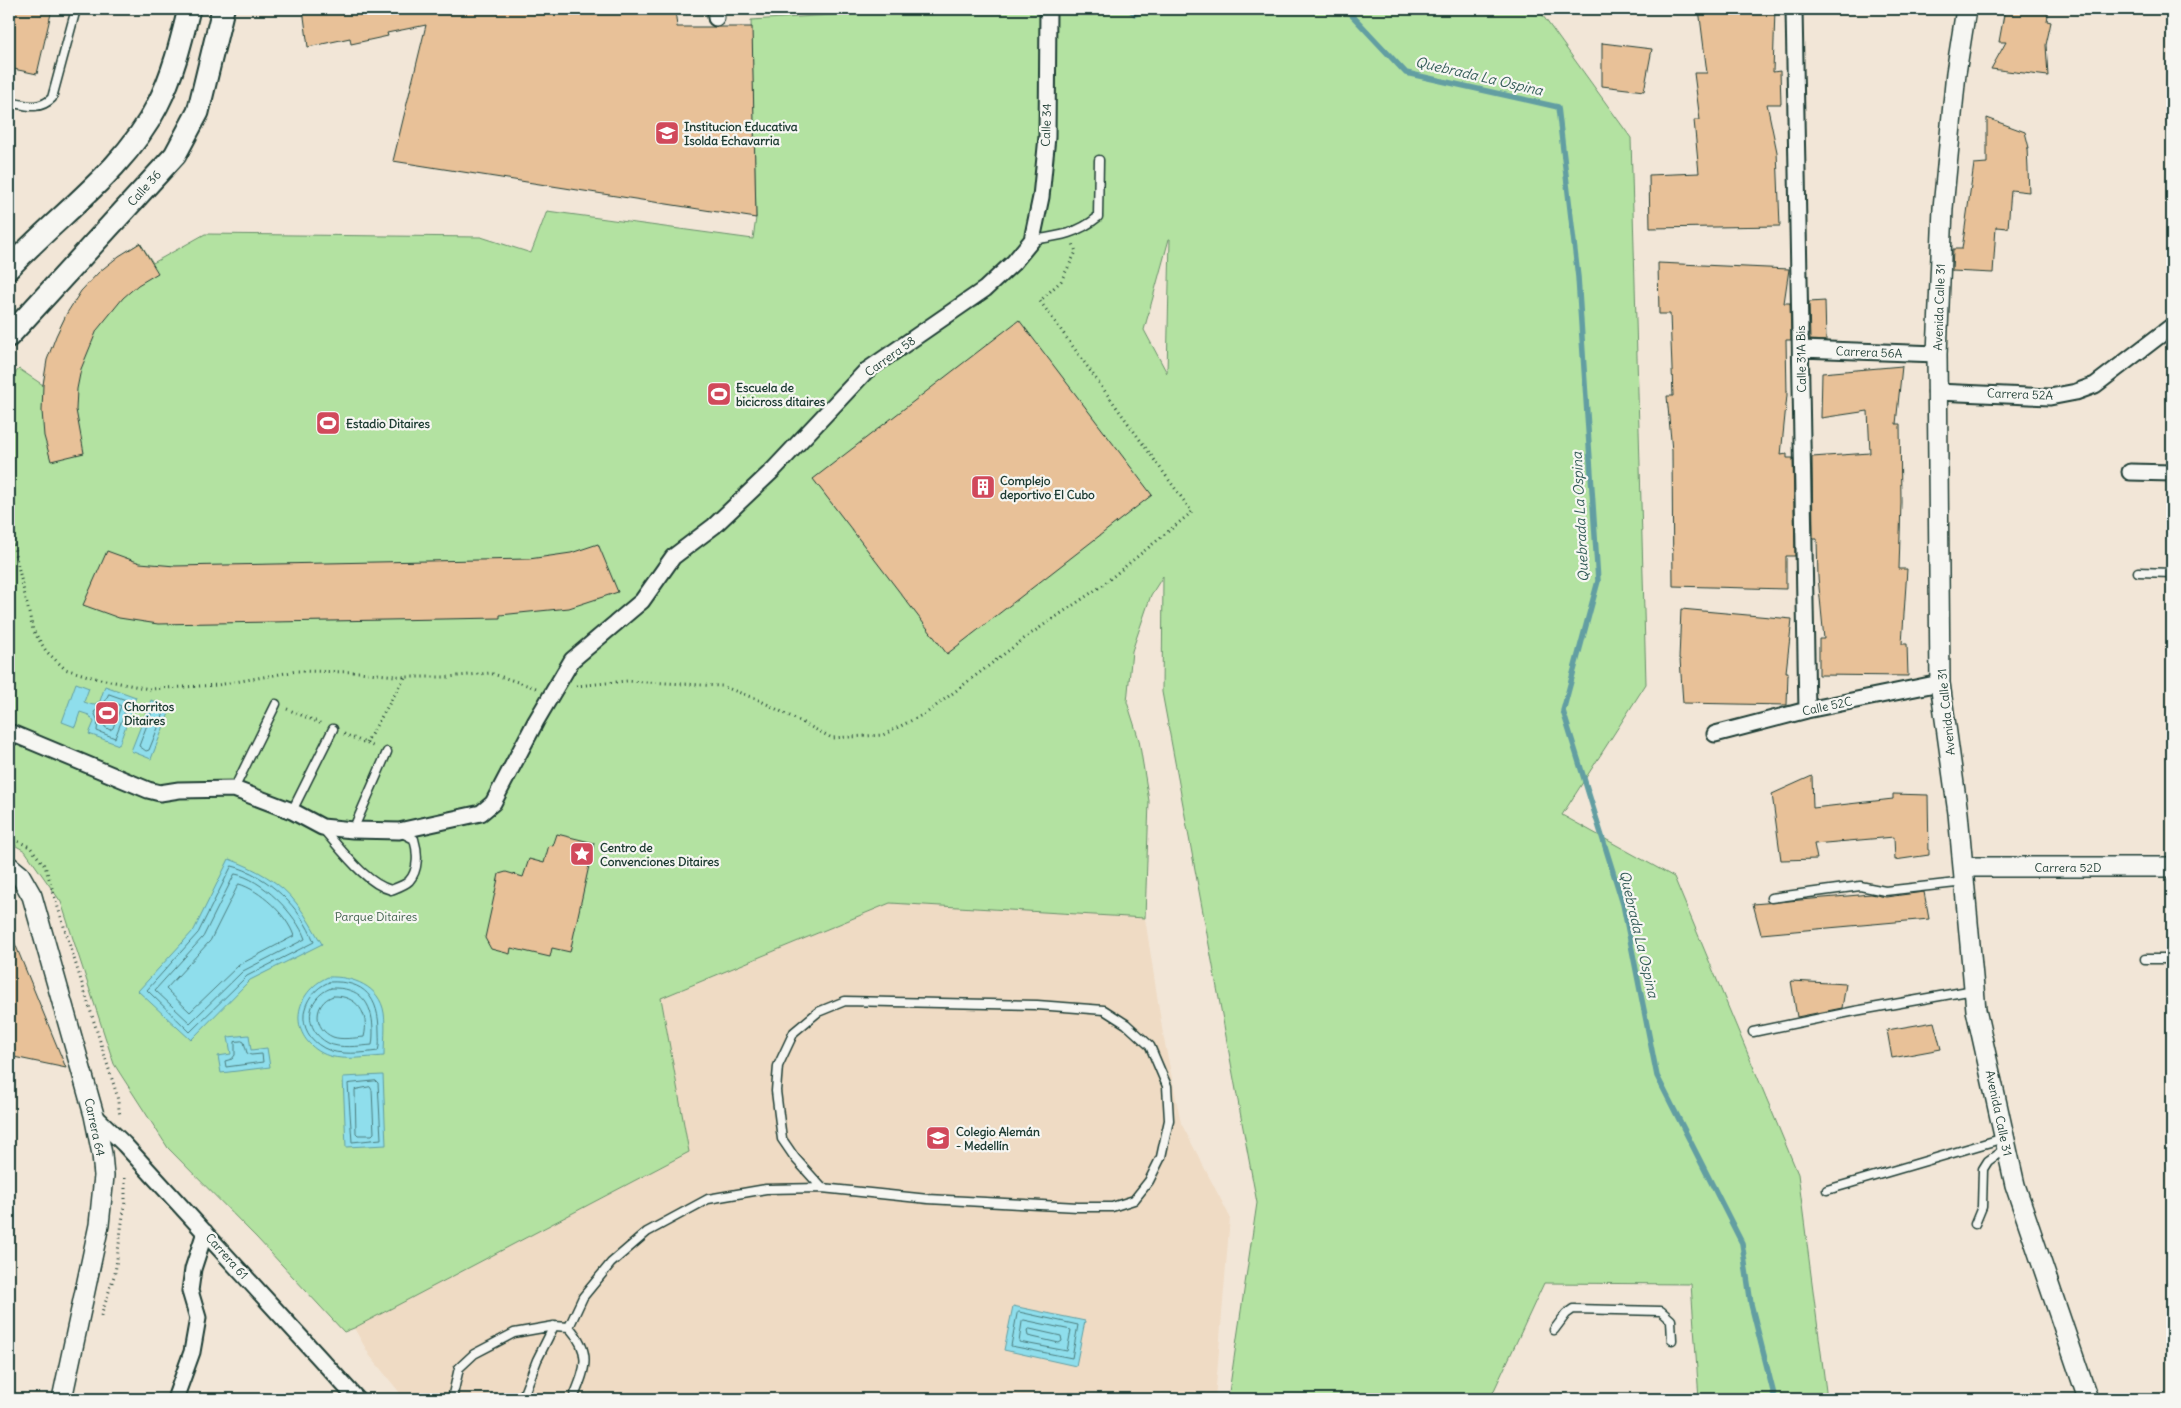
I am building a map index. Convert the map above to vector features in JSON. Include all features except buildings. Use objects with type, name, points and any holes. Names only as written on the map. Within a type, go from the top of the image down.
[{"type":"main road","points":[[10,263],[95,186],[133,143],[157,107],[176,63],[189,9]]},
{"type":"main road","name":"Calle 36","points":[[9,336],[174,155],[198,112],[223,9]]},
{"type":"street","name":"Calle 34","points":[[1032,240],[1042,197],[1047,137],[1048,9]]},
{"type":"street","name":"Calle 31A Bis","points":[[1794,9],[1807,710]]},
{"type":"street","name":"Avenida Calle 31","points":[[1966,9],[1956,73],[1943,208],[1937,354],[1940,683],[1958,813],[1976,1010],[2015,1185],[2088,1399]]},
{"type":"street","name":"Carrera 58","points":[[322,827],[399,831],[481,813],[493,803],[552,693],[572,660],[642,601],[673,557],[714,526],[773,470],[866,371],[985,289],[1014,262],[1032,240]]},
{"type":"street","name":"Carrera 52A","points":[[1936,392],[2050,397],[2076,392],[2095,385],[2172,326]]},
{"type":"street","name":"Carrera 56A","points":[[1801,349],[1937,354]]},
{"type":"street","points":[[2130,472],[2172,473]]},
{"type":"street","name":"Calle 52C","points":[[1715,734],[1807,710],[1940,683]]},
{"type":"street","points":[[9,732],[148,790],[160,792],[234,789],[292,811],[322,827]]},
{"type":"street","name":"Carrera 64","points":[[9,866],[20,875],[32,896],[94,1116],[102,1154],[104,1176],[99,1225],[62,1399]]},
{"type":"street","name":"Carrera 52D","points":[[1964,875],[2172,867]]},
{"type":"street","name":"Carrera 61","points":[[94,1116],[124,1144],[357,1399]]},
{"type":"street","points":[[175,1399],[192,1352],[198,1318],[190,1291],[193,1269],[205,1232]]},
{"type":"lane","points":[[9,102],[35,107],[46,104],[52,98],[76,9]]},
{"type":"lane","points":[[1032,240],[1070,233],[1084,228],[1098,217],[1098,160]]},
{"type":"lane","points":[[2138,572],[2172,573]]},
{"type":"lane","points":[[234,789],[276,704]]},
{"type":"lane","points":[[292,811],[333,728]]},
{"type":"lane","points":[[353,830],[387,752]]},
{"type":"lane","points":[[322,827],[353,863],[380,887],[391,890],[408,882],[416,868],[418,851],[414,839],[399,831]]},
{"type":"lane","points":[[1771,898],[1860,886],[1884,891],[1964,875]]},
{"type":"lane","points":[[2145,959],[2172,959]]},
{"type":"lane","points":[[1753,1032],[1974,990]]},
{"type":"lane","points":[[569,1327],[583,1297],[611,1263],[647,1232],[708,1199],[766,1189],[822,1188],[928,1199],[1078,1207],[1112,1207],[1134,1200],[1149,1182],[1162,1157],[1169,1120],[1167,1086],[1150,1046],[1126,1024],[1104,1010],[1037,1005],[845,1001],[818,1012],[794,1032],[778,1066],[776,1091],[782,1139],[795,1158],[822,1188]]},
{"type":"lane","points":[[1827,1190],[2005,1143]]},
{"type":"lane","points":[[1975,1224],[1982,1207],[1983,1169],[2005,1143]]},
{"type":"lane","points":[[1554,1330],[1566,1314],[1573,1310],[1661,1311],[1671,1320],[1672,1340]]},
{"type":"lane","points":[[522,1399],[537,1360],[554,1326]]},
{"type":"lane","points":[[452,1399],[459,1368],[474,1354],[514,1333],[554,1326],[569,1327],[580,1340],[585,1353],[581,1378],[573,1399]]},
{"type":"path","points":[[9,515],[15,553],[33,630],[46,651],[65,669],[95,678],[149,689],[218,685],[297,671],[359,672],[405,677],[448,677],[490,672],[552,693],[580,684],[627,681],[722,686],[759,700],[832,738],[882,735],[928,712],[1029,635],[1100,587],[1192,512],[1040,301],[1061,281],[1076,252],[1070,233]]},
{"type":"path","points":[[366,743],[405,677]]},
{"type":"shaded area","name":"Colegio Alemán - Medellín","points":[[890,903],[1145,918],[1163,1034],[1181,1123],[1230,1217],[1215,1399],[405,1399],[370,1356],[354,1328],[689,1152],[661,998]]},
{"type":"green space","name":"Parque Ditaires","points":[[927,9],[1171,9],[1173,14],[1174,9],[1538,9],[1631,138],[1646,684],[1562,815],[1674,877],[1798,1174],[1827,1399],[1699,1399],[1691,1284],[1544,1283],[1490,1399],[1228,1399],[1257,1203],[1162,692],[1163,576],[1151,595],[1132,651],[1127,702],[1139,740],[1149,801],[1145,918],[890,903],[661,998],[689,1152],[344,1332],[257,1238],[168,1148],[114,1064],[61,902],[25,851],[9,842],[9,380],[19,369],[43,385],[55,340],[75,302],[103,270],[140,243],[153,263],[205,234],[481,237],[531,253],[547,211],[753,239],[756,218],[751,20]],"holes":[[[1170,239],[1167,373],[1144,330]]]},
{"type":"water","name":"Chorritos Ditaires","points":[[76,683],[89,688],[84,702],[93,705],[100,701],[105,686],[136,697],[119,745],[89,734],[94,722],[89,715],[80,712],[75,727],[62,722]]},
{"type":"water","name":"Chorritos Ditaires","points":[[151,700],[171,708],[151,759],[131,751]]},
{"type":"water","points":[[229,859],[257,871],[275,882],[291,896],[322,944],[250,980],[191,1040],[138,991],[194,930]]},
{"type":"water","points":[[328,977],[346,978],[364,984],[377,996],[384,1013],[384,1056],[353,1058],[329,1056],[311,1045],[303,1035],[299,1014],[302,1003],[317,984]]},
{"type":"water","points":[[249,1035],[251,1050],[267,1048],[270,1067],[221,1073],[218,1056],[231,1054],[228,1037]]},
{"type":"water","points":[[383,1075],[386,1145],[346,1147],[343,1077]]},
{"type":"water","points":[[1013,1306],[1085,1321],[1076,1366],[1004,1350]]},
{"type":"waterway","name":"Quebrada La Ospina","points":[[1129,9],[1135,14],[1146,9]]},
{"type":"waterway","name":"Quebrada La Ospina","points":[[1346,9],[1406,73],[1558,107],[1578,277],[1598,581],[1563,711],[1623,904],[1657,1076],[1742,1243],[1751,1304],[1775,1399]]},
{"type":"place","name":"Institucion Educativa Isolda Echavarria","points":[[667,133]]},
{"type":"place","name":"Escuela de bicicross ditaires","points":[[719,394]]},
{"type":"place","name":"Estadio Ditaires","points":[[328,423]]},
{"type":"place","name":"Complejo deportivo El Cubo","points":[[983,487]]},
{"type":"place","name":"Chorritos Ditaires","points":[[107,713]]},
{"type":"place","name":"Centro de Convenciones Ditaires","points":[[582,854]]},
{"type":"place","name":"Colegio Alemán - Medellín","points":[[938,1138]]}]
